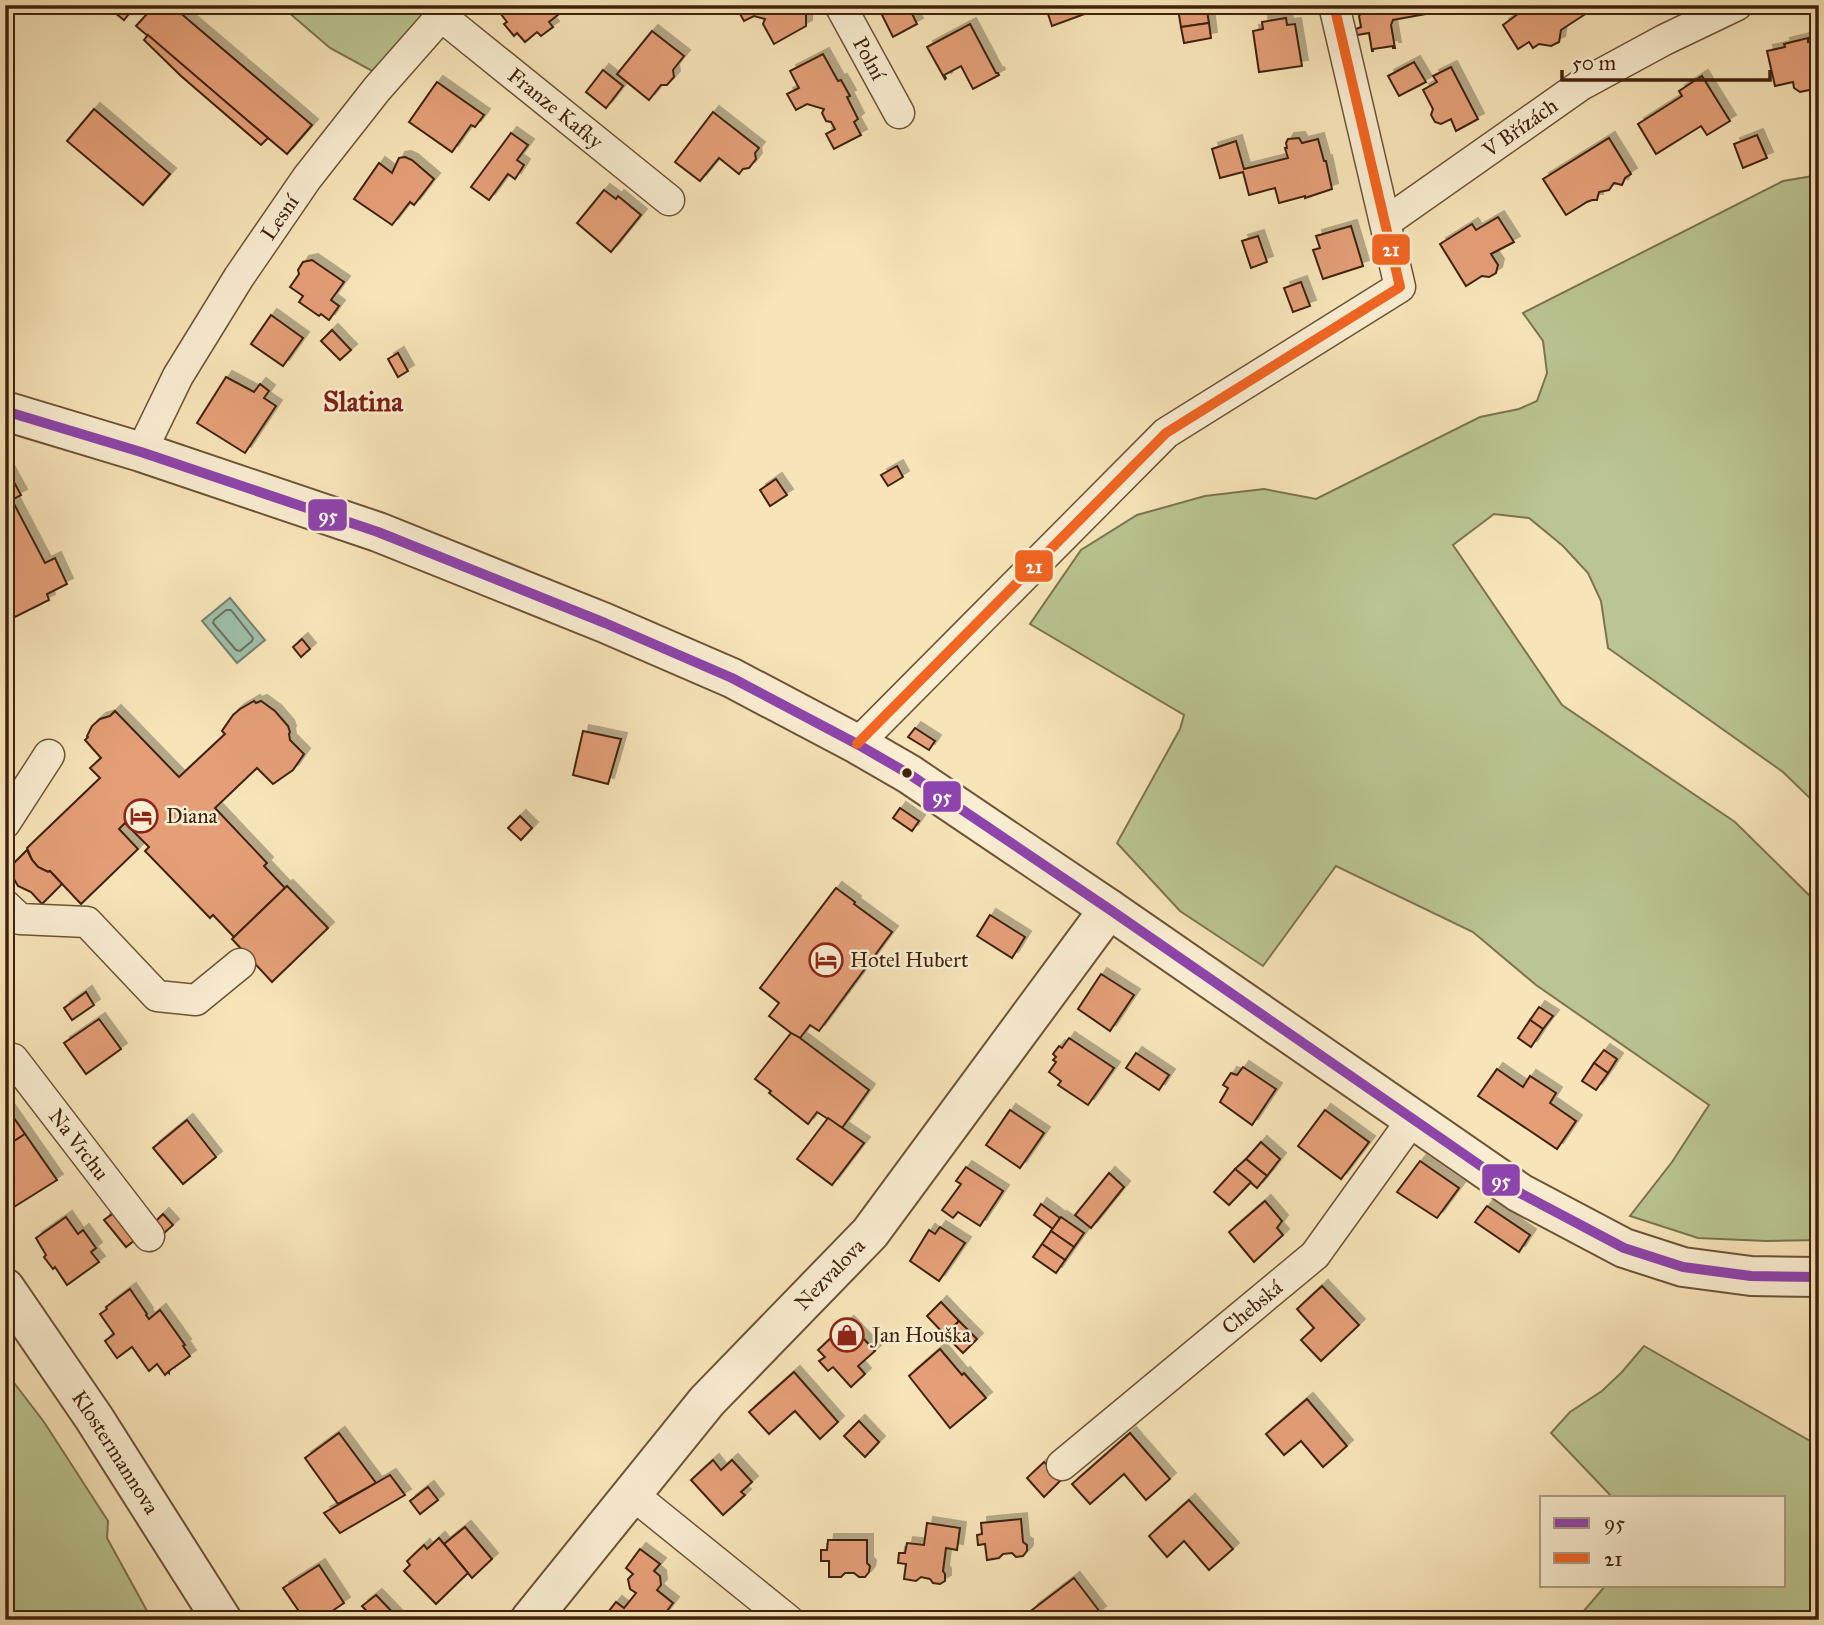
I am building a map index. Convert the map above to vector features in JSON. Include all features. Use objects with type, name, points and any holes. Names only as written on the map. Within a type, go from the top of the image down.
[{"type":"street","name":"Polní","points":[[840,5],[899,113]]},
{"type":"street","points":[[857,744],[1166,433],[1400,287],[1334,5]]},
{"type":"street","name":"V Břízách","points":[[1386,222],[1581,85],[1664,40],[1737,5]]},
{"type":"street","name":"Franze Kafky","points":[[446,11],[669,200]]},
{"type":"street","name":"Lesní","points":[[141,452],[185,365],[239,276],[307,177],[377,89],[446,11]]},
{"type":"street","points":[[5,411],[141,452],[378,532],[593,618],[732,678],[909,774],[1520,1194],[1624,1248],[1683,1267],[1751,1276],[1819,1277]]},
{"type":"street","points":[[5,823],[49,755]]},
{"type":"street","points":[[5,905],[20,919],[87,922],[157,996],[196,1000],[240,964]]},
{"type":"street","name":"Nezvalova","points":[[530,1620],[707,1401],[870,1233],[1109,909]]},
{"type":"street","name":"Na Vrchu","points":[[5,1058],[13,1059],[149,1236]]},
{"type":"street","name":"Chebská","points":[[1062,1465],[1315,1255],[1412,1120]]},
{"type":"street","name":"Klostermannova","points":[[5,1288],[93,1418],[222,1620]]},
{"type":"street","points":[[632,1494],[788,1620]]},
{"type":"green space","points":[[280,5],[434,5],[374,72],[330,48]]},
{"type":"green space","points":[[1819,175],[1819,807],[1783,772],[1608,648],[1601,601],[1588,573],[1563,546],[1529,518],[1494,514],[1453,545],[1562,705],[1735,822],[1819,905],[1819,1240],[1698,1238],[1630,1216],[1672,1162],[1709,1105],[1536,985],[1473,932],[1336,866],[1263,966],[1180,911],[1117,843],[1180,729],[1184,715],[1030,624],[1081,550],[1137,515],[1205,496],[1264,489],[1316,499],[1480,417],[1519,409],[1537,401],[1547,373],[1543,341],[1523,313],[1783,181]]},
{"type":"green space","points":[[1644,1346],[1819,1446],[1819,1620],[1576,1620],[1605,1586],[1786,1586],[1786,1496],[1611,1496],[1551,1433],[1570,1412],[1602,1391]]},
{"type":"green space","points":[[5,1371],[44,1422],[108,1521],[107,1538],[152,1620],[5,1620]]},
{"type":"water","points":[[230,598],[265,640],[237,663],[202,621]]},
{"type":"building","points":[[105,5],[136,5],[124,20]]},
{"type":"building","points":[[155,5],[171,5],[312,125],[287,154],[136,26]]},
{"type":"building","points":[[501,5],[560,5],[564,10],[549,22],[553,27],[541,36],[537,32],[525,42],[517,33],[514,36],[504,24],[507,22],[497,9]]},
{"type":"building","points":[[735,5],[801,5],[806,15],[806,26],[774,44],[763,24],[765,19],[754,16],[744,21]]},
{"type":"building","points":[[902,5],[908,5],[917,24],[893,37],[882,15]]},
{"type":"building","points":[[1045,5],[1109,5],[1052,26]]},
{"type":"building","points":[[1206,5],[1209,23],[1181,27],[1178,9]]},
{"type":"building","points":[[1368,5],[1424,5],[1426,14],[1393,20],[1391,25],[1395,48],[1393,46],[1372,51],[1369,33],[1357,35],[1356,29],[1361,27],[1359,16],[1363,11],[1369,10]]},
{"type":"building","points":[[1529,5],[1583,5],[1587,13],[1561,30],[1559,42],[1551,46],[1539,44],[1533,48],[1529,42],[1518,49],[1503,25],[1522,11],[1528,10]]},
{"type":"building","points":[[1286,18],[1287,25],[1295,24],[1302,66],[1259,72],[1253,31],[1263,29],[1262,22]]},
{"type":"building","points":[[1209,23],[1211,38],[1184,43],[1181,27]]},
{"type":"building","points":[[970,24],[999,75],[973,89],[961,66],[944,75],[945,79],[927,47]]},
{"type":"building","points":[[652,31],[684,56],[673,70],[674,77],[667,85],[661,85],[649,100],[617,74]]},
{"type":"building","points":[[148,35],[268,138],[261,145],[144,40]]},
{"type":"building","points":[[1808,38],[1808,42],[1819,40],[1819,76],[1816,77],[1818,83],[1814,89],[1800,92],[1794,88],[1793,82],[1775,86],[1767,51]]},
{"type":"building","points":[[823,54],[850,96],[847,97],[858,119],[854,122],[861,135],[834,149],[826,134],[835,129],[831,122],[826,121],[822,113],[824,109],[807,104],[796,110],[787,94],[799,88],[790,71]]},
{"type":"building","points":[[1414,62],[1426,82],[1399,96],[1388,76]]},
{"type":"building","points":[[1451,67],[1478,119],[1456,131],[1451,119],[1441,124],[1435,122],[1431,115],[1433,109],[1423,90],[1437,82],[1433,76]]},
{"type":"building","points":[[603,70],[623,86],[606,108],[586,92]]},
{"type":"building","points":[[1702,76],[1730,121],[1707,135],[1701,126],[1656,154],[1638,124],[1682,96],[1679,91]]},
{"type":"building","points":[[437,82],[484,115],[475,127],[471,125],[452,152],[409,122]]},
{"type":"building","points":[[94,109],[170,174],[143,205],[67,141]]},
{"type":"building","points":[[713,112],[759,148],[755,153],[756,159],[749,168],[743,169],[739,174],[719,158],[700,181],[675,162]]},
{"type":"building","points":[[511,133],[528,145],[517,160],[524,165],[515,179],[508,174],[489,200],[471,187]]},
{"type":"building","points":[[1757,135],[1767,158],[1743,168],[1734,144]]},
{"type":"building","points":[[1299,138],[1302,143],[1318,139],[1332,189],[1279,203],[1275,188],[1249,195],[1243,172],[1220,178],[1212,149],[1236,141],[1244,169],[1288,158],[1285,148],[1288,139]]},
{"type":"building","points":[[1609,138],[1631,174],[1625,178],[1622,185],[1614,183],[1609,190],[1599,192],[1597,200],[1587,202],[1566,215],[1543,179]]},
{"type":"building","points":[[405,157],[434,179],[414,205],[410,202],[392,225],[354,199],[379,163],[392,173],[399,158]]},
{"type":"building","points":[[604,190],[616,199],[618,196],[641,215],[611,252],[577,223]]},
{"type":"building","points":[[1498,217],[1514,242],[1491,254],[1498,265],[1496,273],[1489,277],[1482,276],[1466,286],[1440,244],[1472,224],[1476,230]]},
{"type":"building","points":[[1351,226],[1363,266],[1323,279],[1313,250],[1320,248],[1316,236]]},
{"type":"building","points":[[1258,236],[1267,262],[1251,268],[1242,241]]},
{"type":"building","points":[[312,260],[344,282],[331,300],[339,306],[329,320],[299,302],[303,296],[290,287],[303,262]]},
{"type":"building","points":[[1301,282],[1310,306],[1293,312],[1284,288]]},
{"type":"building","points":[[271,315],[303,338],[283,366],[251,344]]},
{"type":"building","points":[[332,330],[351,350],[340,360],[321,341]]},
{"type":"building","points":[[398,353],[408,371],[398,377],[388,359]]},
{"type":"building","points":[[226,377],[254,392],[260,384],[269,391],[264,398],[276,406],[245,453],[197,423]]},
{"type":"building","points":[[897,466],[903,477],[888,486],[881,475]]},
{"type":"building","points":[[8,471],[21,495],[12,500],[45,563],[55,558],[67,584],[47,594],[49,600],[15,617],[5,599],[5,577],[11,574],[5,562],[5,472]]},
{"type":"building","points":[[776,479],[787,495],[770,506],[760,490]]},
{"type":"building","points":[[302,639],[310,649],[301,657],[293,647]]},
{"type":"building","name":"Diana","points":[[254,701],[261,701],[275,711],[288,726],[290,740],[304,754],[293,770],[273,784],[257,768],[215,808],[267,863],[264,866],[285,888],[234,937],[213,915],[210,918],[145,851],[149,847],[125,823],[119,829],[138,849],[81,904],[50,871],[38,867],[32,860],[27,848],[100,778],[90,768],[101,758],[85,740],[92,726],[100,719],[115,711],[179,777],[225,734],[222,731],[233,715]]},
{"type":"building","points":[[915,728],[935,741],[929,750],[908,737]]},
{"type":"building","points":[[583,731],[621,739],[608,784],[573,775]]},
{"type":"building","points":[[900,808],[919,821],[912,831],[893,818]]},
{"type":"building","points":[[520,816],[532,828],[521,840],[508,828]]},
{"type":"building","points":[[27,850],[38,867],[50,871],[62,884],[42,904],[31,892],[18,886],[8,869]]},
{"type":"building","points":[[287,886],[328,928],[272,982],[232,939]]},
{"type":"building","name":"Hotel Hubert","points":[[836,888],[892,932],[819,1031],[810,1025],[800,1038],[769,1016],[779,1003],[760,988]]},
{"type":"building","points":[[990,915],[1025,937],[1012,958],[977,936]]},
{"type":"building","points":[[1101,974],[1134,995],[1110,1031],[1078,1009]]},
{"type":"building","points":[[86,992],[94,1005],[72,1020],[64,1008]]},
{"type":"building","points":[[1539,1007],[1553,1016],[1543,1029],[1530,1020]]},
{"type":"building","points":[[99,1019],[121,1049],[86,1074],[64,1043]]},
{"type":"building","points":[[1530,1020],[1543,1029],[1531,1047],[1518,1038]]},
{"type":"building","points":[[791,1033],[869,1090],[842,1128],[817,1112],[808,1124],[755,1079]]},
{"type":"building","points":[[1069,1038],[1114,1068],[1088,1105],[1058,1085],[1061,1081],[1049,1072],[1056,1062],[1053,1060],[1056,1057],[1053,1054],[1059,1046],[1062,1048]]},
{"type":"building","points":[[1604,1050],[1617,1059],[1608,1073],[1594,1063]]},
{"type":"building","points":[[1136,1053],[1169,1075],[1159,1090],[1126,1068]]},
{"type":"building","points":[[1594,1063],[1608,1073],[1596,1090],[1582,1081]]},
{"type":"building","points":[[1243,1067],[1276,1089],[1252,1125],[1220,1102],[1228,1088],[1223,1085],[1231,1073],[1237,1075]]},
{"type":"building","points":[[1497,1069],[1523,1087],[1530,1076],[1556,1093],[1550,1103],[1576,1121],[1557,1149],[1478,1096]]},
{"type":"building","points":[[5,1105],[25,1134],[5,1147]]},
{"type":"building","points":[[1010,1110],[1044,1133],[1020,1168],[986,1145]]},
{"type":"building","points":[[1325,1110],[1369,1142],[1341,1179],[1298,1146]]},
{"type":"building","points":[[828,1118],[864,1143],[832,1185],[797,1159]]},
{"type":"building","points":[[187,1120],[216,1157],[183,1184],[153,1148]]},
{"type":"building","points":[[25,1134],[57,1180],[14,1207],[5,1194],[5,1147]]},
{"type":"building","points":[[1261,1142],[1280,1159],[1267,1176],[1246,1159]]},
{"type":"building","points":[[1246,1159],[1267,1176],[1257,1188],[1235,1169]]},
{"type":"building","points":[[1420,1161],[1459,1188],[1437,1218],[1397,1192]]},
{"type":"building","points":[[966,1167],[1003,1191],[980,1226],[958,1212],[953,1218],[942,1210],[961,1184],[956,1181]]},
{"type":"building","points":[[1235,1169],[1251,1182],[1229,1205],[1214,1192]]},
{"type":"building","points":[[1109,1173],[1124,1187],[1091,1228],[1075,1215]]},
{"type":"building","points":[[1265,1201],[1282,1221],[1277,1228],[1283,1235],[1254,1262],[1229,1232]]},
{"type":"building","points":[[1041,1204],[1060,1218],[1053,1229],[1034,1215]]},
{"type":"building","points":[[1487,1206],[1530,1235],[1519,1252],[1475,1222]]},
{"type":"building","points":[[115,1212],[135,1240],[126,1247],[104,1220]]},
{"type":"building","points":[[163,1214],[173,1225],[163,1234],[155,1222]]},
{"type":"building","points":[[66,1217],[78,1234],[83,1230],[96,1248],[91,1252],[99,1262],[67,1285],[55,1267],[53,1269],[44,1257],[46,1255],[36,1238]]},
{"type":"building","points":[[1061,1217],[1084,1233],[1074,1247],[1051,1231]]},
{"type":"building","points":[[940,1227],[965,1243],[939,1281],[910,1261],[929,1230],[935,1234]]},
{"type":"building","points":[[1051,1231],[1074,1247],[1065,1260],[1042,1244]]},
{"type":"building","points":[[1042,1244],[1065,1260],[1056,1273],[1033,1257]]},
{"type":"building","points":[[1322,1286],[1359,1325],[1321,1361],[1301,1340],[1314,1328],[1297,1309]]},
{"type":"building","points":[[130,1289],[149,1319],[160,1310],[190,1356],[165,1375],[157,1364],[149,1371],[132,1347],[117,1358],[105,1341],[114,1334],[100,1314]]},
{"type":"building","points":[[941,1302],[959,1321],[945,1335],[927,1316]]},
{"type":"building","points":[[959,1321],[977,1339],[963,1353],[945,1335]]},
{"type":"building","points":[[848,1322],[875,1351],[858,1366],[865,1374],[851,1387],[833,1367],[828,1371],[819,1361],[825,1357],[818,1350]]},
{"type":"building","points":[[940,1349],[986,1398],[950,1428],[909,1376]]},
{"type":"building","points":[[794,1372],[838,1422],[820,1439],[795,1411],[769,1434],[749,1412]]},
{"type":"building","points":[[1307,1399],[1347,1446],[1323,1467],[1301,1441],[1284,1455],[1266,1434]]},
{"type":"building","points":[[859,1421],[879,1442],[865,1457],[844,1436]]},
{"type":"building","points":[[339,1433],[376,1483],[338,1504],[305,1458]]},
{"type":"building","points":[[1130,1433],[1170,1479],[1146,1500],[1124,1474],[1090,1504],[1072,1484]]},
{"type":"building","points":[[713,1460],[721,1470],[732,1460],[752,1482],[741,1492],[745,1495],[723,1515],[691,1480]]},
{"type":"building","points":[[1044,1462],[1062,1479],[1044,1497],[1027,1478]]},
{"type":"building","points":[[390,1475],[405,1495],[340,1533],[324,1513]]},
{"type":"building","points":[[428,1487],[438,1500],[420,1514],[410,1501]]},
{"type":"building","points":[[1189,1500],[1233,1549],[1209,1570],[1184,1541],[1167,1557],[1149,1536]]},
{"type":"building","points":[[1021,1519],[1023,1542],[1027,1545],[1023,1556],[1003,1554],[999,1558],[987,1560],[985,1544],[978,1545],[977,1535],[982,1534],[981,1523]]},
{"type":"building","points":[[927,1523],[960,1528],[957,1550],[946,1548],[943,1571],[945,1581],[940,1584],[921,1577],[916,1581],[904,1579],[906,1564],[898,1563],[899,1553],[905,1553],[907,1543],[924,1545]]},
{"type":"building","points":[[465,1527],[492,1559],[472,1578],[444,1544]]},
{"type":"building","points":[[439,1538],[468,1573],[436,1604],[404,1571],[410,1565],[407,1561],[424,1545],[427,1549]]},
{"type":"building","points":[[828,1540],[867,1540],[867,1563],[870,1566],[865,1577],[845,1573],[841,1577],[829,1577],[829,1561],[821,1561],[821,1550],[827,1550]]},
{"type":"building","points":[[640,1549],[660,1564],[654,1571],[660,1576],[661,1585],[657,1590],[673,1603],[660,1620],[610,1620],[605,1616],[616,1602],[624,1608],[636,1593],[630,1589],[628,1579],[633,1574],[626,1568]]},
{"type":"building","points":[[319,1565],[344,1603],[319,1620],[305,1620],[283,1588]]},
{"type":"building","points":[[1074,1578],[1100,1612],[1090,1620],[1039,1620],[1032,1610]]},
{"type":"building","points":[[376,1595],[397,1617],[394,1620],[375,1620],[362,1606]]},
{"type":"transit line","name":"21","points":[[857,744],[1166,433],[1400,287],[1334,5]]},
{"type":"transit line","name":"95","points":[[5,411],[141,452],[378,532],[605,623],[732,678],[909,774],[1520,1193],[1624,1248],[1683,1267],[1751,1276],[1819,1277]]},
{"type":"place","name":"Diana","points":[[141,816]]},
{"type":"place","name":"Hotel Hubert","points":[[826,960]]},
{"type":"place","name":"Jan Houška","points":[[847,1335]]},
{"type":"district","name":"Slatina","points":[[363,401]]}]
